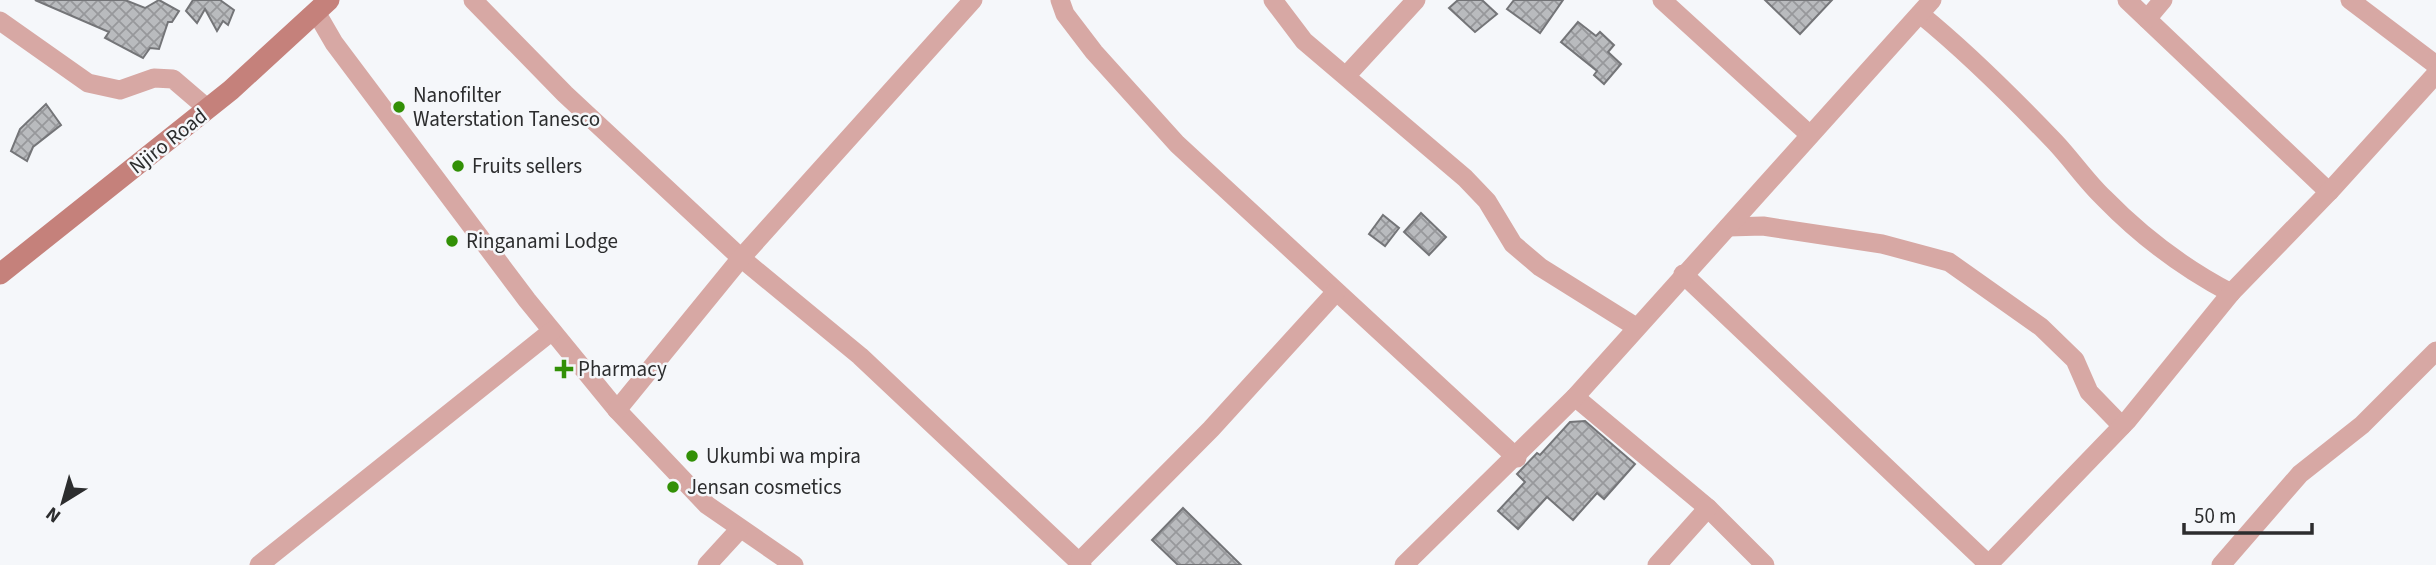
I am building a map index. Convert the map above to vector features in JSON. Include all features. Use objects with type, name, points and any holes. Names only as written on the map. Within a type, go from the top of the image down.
[{"type":"street","points":[[472,0],[565,94],[741,258],[860,356],[1081,564],[1211,429],[1336,292]]},
{"type":"street","points":[[617,410],[741,258],[974,0]]},
{"type":"street","points":[[1060,0],[1065,14],[1138,104],[1336,292],[1517,458]]},
{"type":"street","points":[[1273,0],[1304,41],[1465,178],[1487,201],[1513,244],[1540,267],[1636,327]]},
{"type":"street","points":[[1346,76],[1416,0]]},
{"type":"street","points":[[1662,0],[1810,135]]},
{"type":"street","points":[[2127,0],[2329,192]]},
{"type":"street","points":[[2147,19],[2163,0]]},
{"type":"street","points":[[2350,0],[2436,65]]},
{"type":"street","points":[[322,6],[334,43],[552,331],[617,410],[687,487],[739,530],[794,565]]},
{"type":"street","name":"Njiro Road","points":[[0,274],[208,109],[322,6]]},
{"type":"street","points":[[1404,565],[1517,458],[1575,397],[1926,7],[2057,144],[2104,198],[2154,245],[2189,270],[2231,293]]},
{"type":"street","points":[[0,21],[88,83],[120,90],[163,77],[173,79],[208,109]]},
{"type":"street","points":[[1683,274],[1989,565],[2122,426],[2231,293],[2329,192],[2436,74]]},
{"type":"street","points":[[1728,227],[1763,226],[1882,244],[1949,262],[2041,327],[2075,360],[2089,392],[2122,426]]},
{"type":"street","points":[[259,565],[552,331]]},
{"type":"street","points":[[2221,565],[2300,474],[2362,425],[2436,351]]},
{"type":"street","points":[[1575,397],[1708,508],[1765,565]]},
{"type":"street","points":[[1657,565],[1708,508]]},
{"type":"street","points":[[707,565],[739,530]]},
{"type":"building","points":[[35,0],[125,0],[145,8],[159,0],[179,11],[172,22],[168,22],[159,49],[150,48],[143,58],[105,38],[109,32]]},
{"type":"building","points":[[193,0],[220,0],[234,10],[228,25],[223,21],[217,31],[205,9],[197,23],[186,11]]},
{"type":"building","points":[[1458,0],[1482,0],[1497,14],[1475,32],[1449,8]]},
{"type":"building","points":[[1514,0],[1563,0],[1540,33],[1507,9]]},
{"type":"building","points":[[1765,0],[1832,0],[1800,34]]},
{"type":"building","points":[[1578,22],[1596,36],[1600,32],[1614,45],[1608,52],[1621,64],[1604,84],[1594,75],[1597,71],[1561,42]]},
{"type":"building","points":[[46,104],[61,125],[33,147],[27,161],[11,151],[20,129]]},
{"type":"building","points":[[1421,213],[1446,237],[1429,255],[1404,232]]},
{"type":"building","points":[[1383,215],[1399,228],[1385,246],[1369,234]]},
{"type":"building","points":[[1585,421],[1635,464],[1604,499],[1597,493],[1573,520],[1547,497],[1518,529],[1498,511],[1525,482],[1517,474],[1537,453],[1540,455],[1570,422]]},
{"type":"building","points":[[1183,508],[1241,565],[1178,565],[1152,540]]},
{"type":"place","name":"Nanofilter Waterstation Tanesco","points":[[399,107]]},
{"type":"place","name":"Fruits sellers","points":[[458,166]]},
{"type":"place","name":"Ringanami Lodge","points":[[452,241]]},
{"type":"place","name":"Pharmacy","points":[[564,369]]},
{"type":"place","name":"Ukumbi wa mpira","points":[[692,456]]},
{"type":"place","name":"Jensan cosmetics","points":[[673,487]]}]
